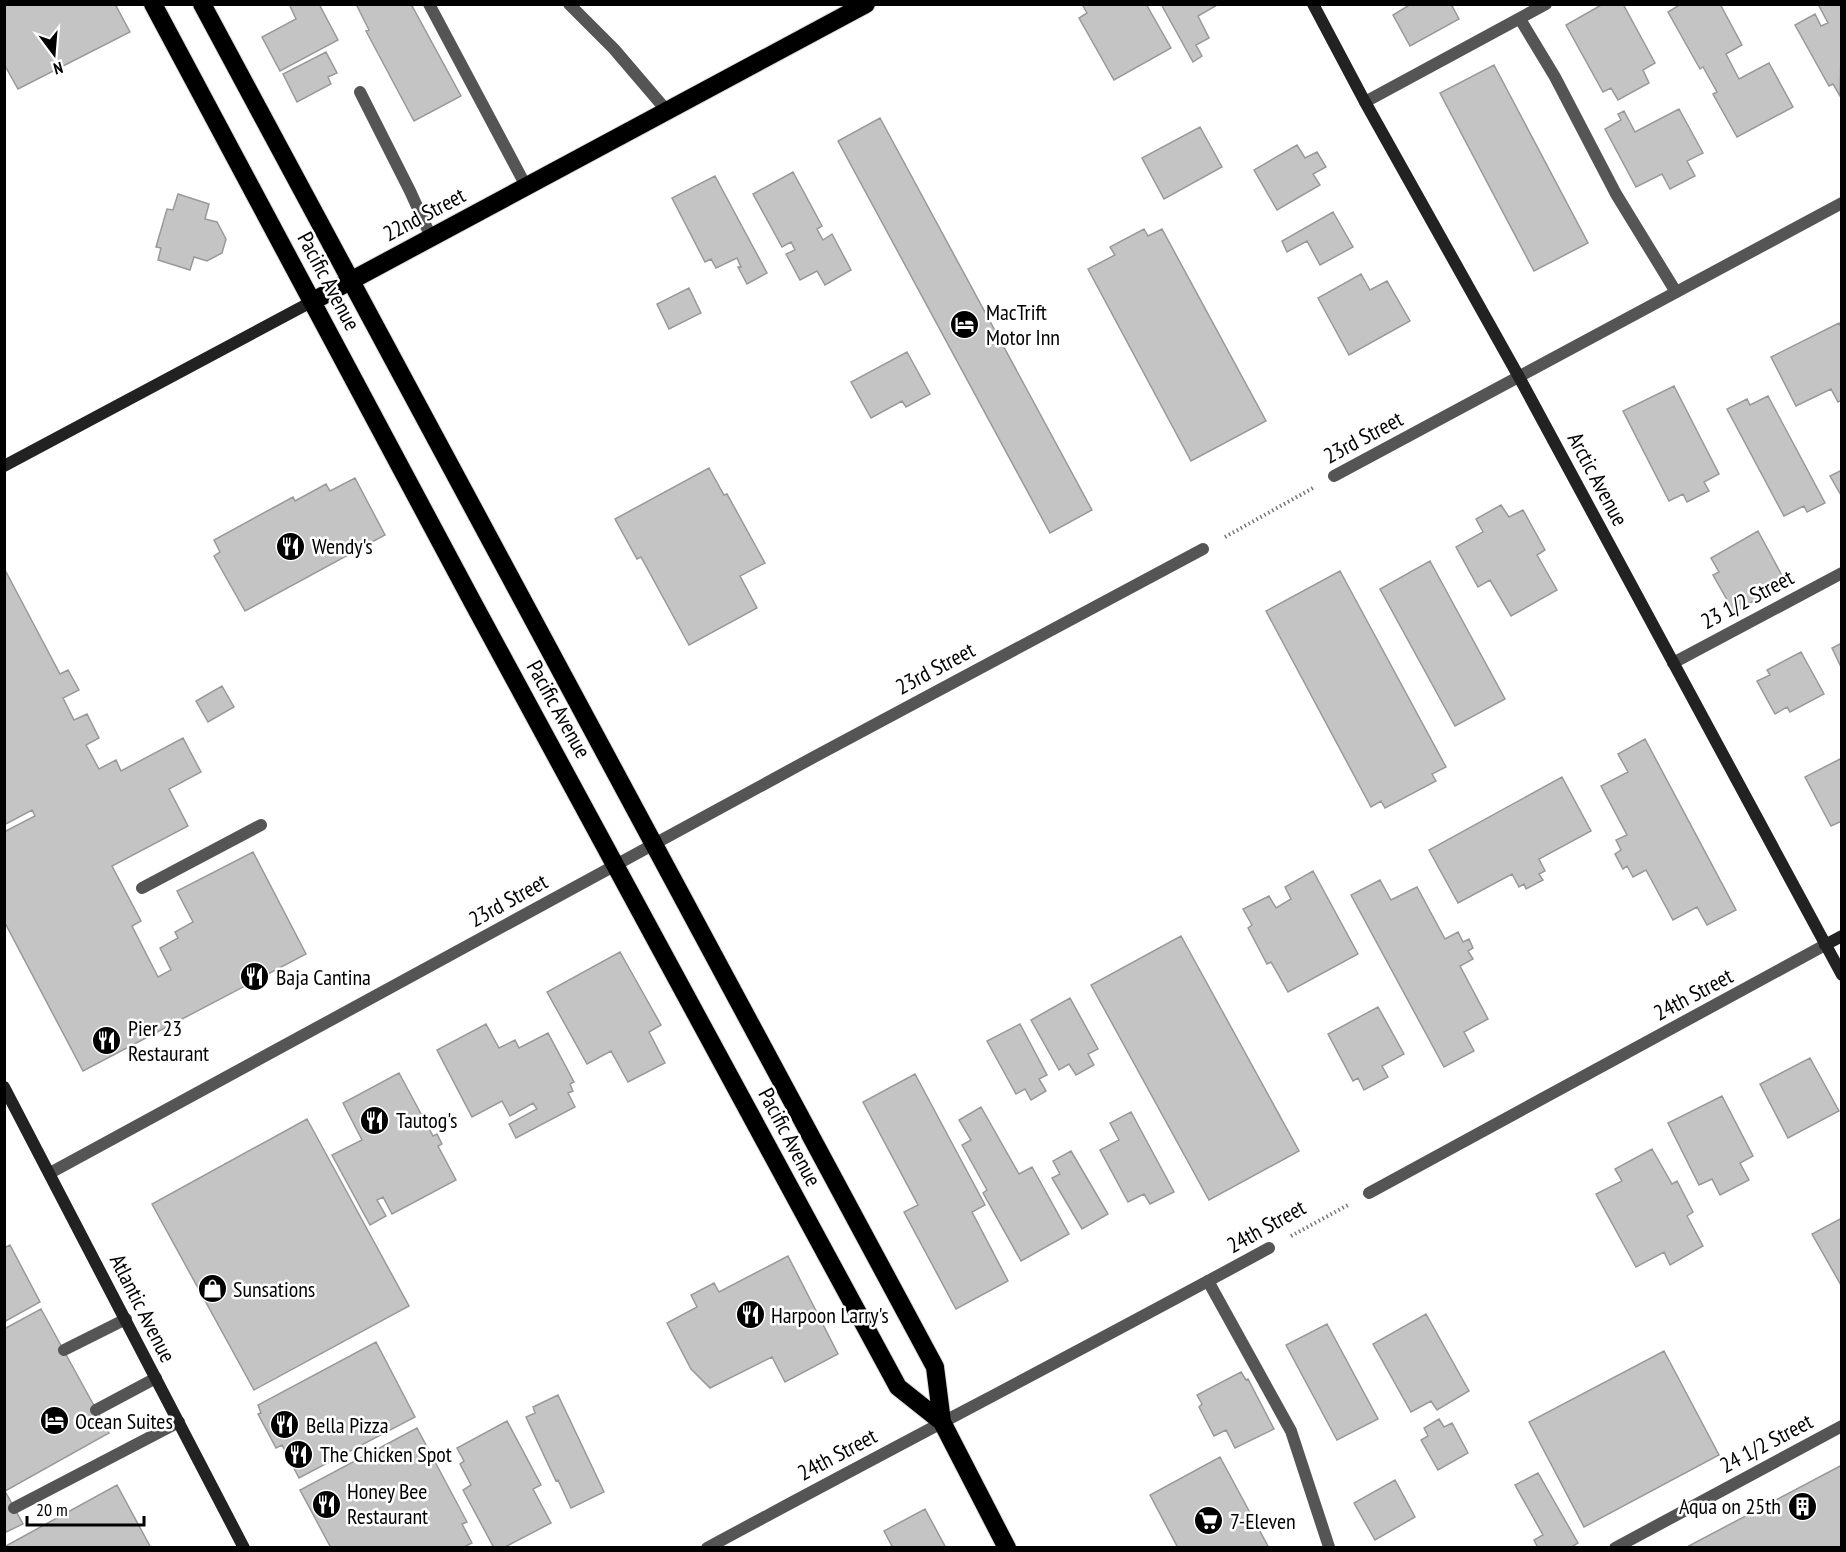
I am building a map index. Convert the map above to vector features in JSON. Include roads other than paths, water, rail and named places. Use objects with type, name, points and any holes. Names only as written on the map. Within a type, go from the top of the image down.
[{"type":"highway","name":"Pacific Avenue","points":[[153,4],[472,601],[898,1387],[942,1422]]},
{"type":"highway","name":"Pacific Avenue","points":[[202,4],[934,1367],[942,1422],[1007,1548]]},
{"type":"highway","name":"22nd Street","points":[[312,301],[866,4]]},
{"type":"street","points":[[429,4],[526,186]]},
{"type":"street","points":[[568,4],[614,49],[668,111]]},
{"type":"street","name":"Arctic Avenue","points":[[1313,4],[1365,102],[1519,377],[1842,975]]},
{"type":"street","points":[[1365,102],[1546,4]]},
{"type":"street","points":[[1520,19],[1555,77],[1616,194],[1676,292]]},
{"type":"street","points":[[360,92],[431,237]]},
{"type":"street","name":"23rd Street","points":[[1334,476],[1842,203]]},
{"type":"street","name":"22nd Street","points":[[4,466],[312,301]]},
{"type":"street","name":"23rd Street","points":[[50,1173],[654,844],[1203,549]]},
{"type":"street","name":"23 1/2 Street","points":[[1673,663],[1842,573]]},
{"type":"street","points":[[142,888],[261,825]]},
{"type":"street","name":"24th Street","points":[[1369,1193],[1842,936]]},
{"type":"street","name":"Atlantic Avenue","points":[[4,1087],[244,1548]]},
{"type":"street","name":"24th Street","points":[[707,1548],[1118,1331],[1269,1248]]},
{"type":"street","points":[[1208,1281],[1291,1431],[1329,1547]]},
{"type":"street","points":[[64,1350],[126,1319]]},
{"type":"street","points":[[96,1410],[156,1378]]},
{"type":"street","points":[[14,1508],[179,1422]]},
{"type":"street","name":"24 1/2 Street","points":[[1615,1548],[1842,1426]]},
{"type":"place","name":"MacTrift Motor Inn","points":[[965,325]]},
{"type":"place","name":"Wendy's","points":[[291,546]]},
{"type":"place","name":"Baja Cantina","points":[[255,977]]},
{"type":"place","name":"Pier 23 Restaurant","points":[[107,1041]]},
{"type":"place","name":"Tautog's","points":[[375,1120]]},
{"type":"place","name":"Sunsations","points":[[212,1289]]},
{"type":"place","name":"Harpoon Larry's","points":[[750,1315]]},
{"type":"place","name":"Ocean Suites","points":[[54,1421]]},
{"type":"place","name":"Bella Pizza","points":[[285,1425]]},
{"type":"place","name":"The Chicken Spot","points":[[299,1454]]},
{"type":"place","name":"Honey Bee Restaurant","points":[[326,1504]]},
{"type":"place","name":"Aqua on 25th","points":[[1802,1506]]},
{"type":"place","name":"7-Eleven","points":[[1209,1521]]}]
